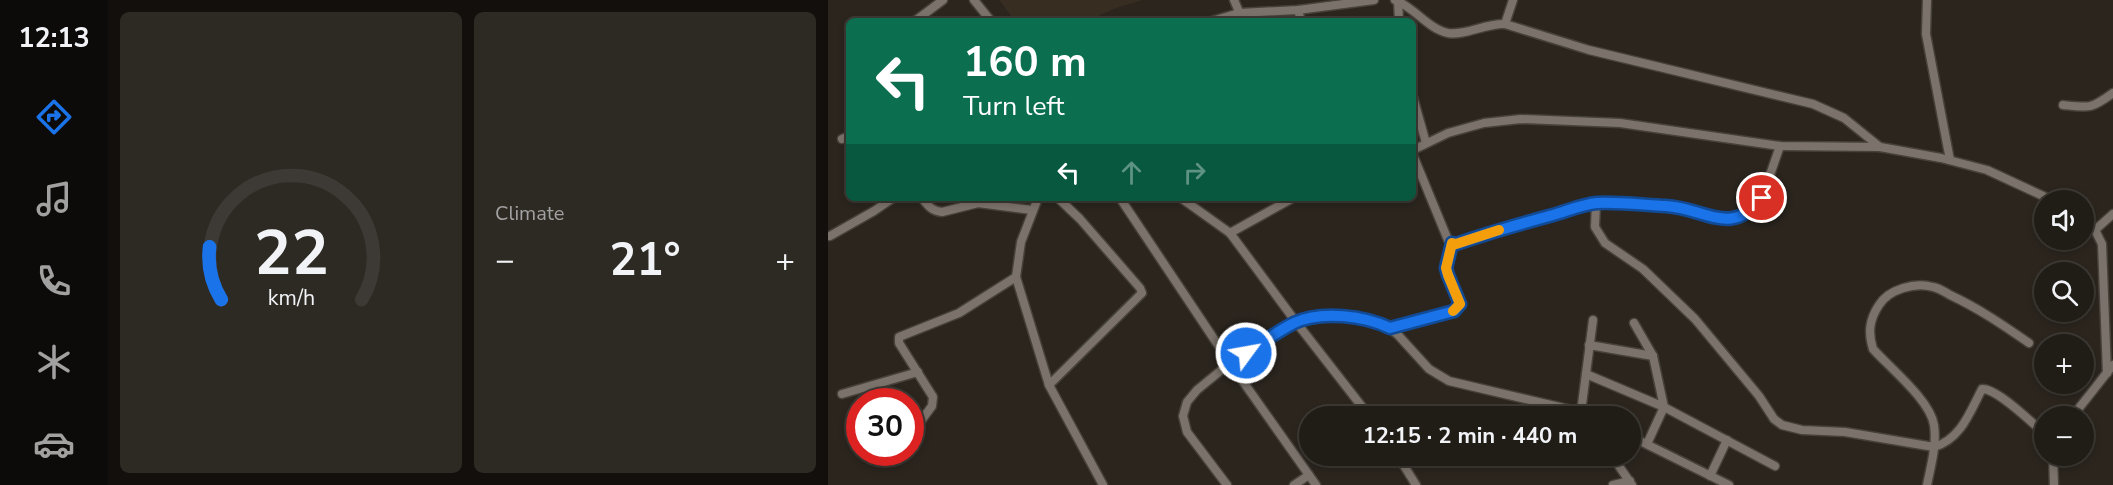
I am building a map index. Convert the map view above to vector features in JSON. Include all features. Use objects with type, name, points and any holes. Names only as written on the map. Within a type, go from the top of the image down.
[{"type":"street","points":[[919,18],[943,0]]},
{"type":"street","points":[[974,0],[989,18]]},
{"type":"street","points":[[1234,0],[1241,17],[1374,0]]},
{"type":"street","points":[[1396,0],[1447,33],[1456,33],[1492,23],[1504,24],[1589,50],[1742,89],[1779,94],[1813,104],[1844,118],[1880,147]]},
{"type":"street","points":[[1396,0],[1399,18]]},
{"type":"street","points":[[1504,24],[1513,0]]},
{"type":"street","points":[[1927,0],[1926,34],[1950,160]]},
{"type":"street","points":[[1298,10],[1300,18]]},
{"type":"street","points":[[2063,105],[2088,108],[2113,93]]},
{"type":"street","points":[[1416,108],[1426,143]]},
{"type":"street","points":[[1416,148],[1448,133],[1484,123],[1521,119],[1620,123],[1780,146],[1880,147],[1950,160],[1987,170],[2034,192]]},
{"type":"street","points":[[1416,162],[1448,240],[1456,244],[1486,233],[1596,203],[1673,207],[1712,218],[1740,218],[1753,209],[1762,198],[1780,146]]},
{"type":"street","points":[[830,236],[888,201]]},
{"type":"street","points":[[924,201],[930,208],[942,212],[977,201],[1032,210]]},
{"type":"street","points":[[1036,201],[1021,242],[1016,277],[1049,385],[1103,485]]},
{"type":"street","points":[[1049,385],[1142,293],[1103,245],[1062,201]]},
{"type":"street","points":[[1122,201],[1230,363],[1316,485]]},
{"type":"street","points":[[1185,201],[1230,233],[1361,406]]},
{"type":"street","points":[[1230,233],[1286,201]]},
{"type":"street","points":[[1596,203],[1595,227],[1605,243],[1643,269],[1695,319],[1759,396],[1774,419],[1782,425],[1802,430],[1845,432],[1934,447],[1945,444],[1960,430],[1982,389],[1997,394],[2034,425]]},
{"type":"street","points":[[2108,374],[2102,244],[2095,230],[2113,214]]},
{"type":"street","points":[[1390,328],[1457,309],[1460,304],[1459,298],[1446,268],[1452,243]]},
{"type":"street","points":[[924,415],[933,402],[933,397],[899,344],[898,339],[901,334],[959,313],[1016,277]]},
{"type":"street","points":[[1927,485],[1934,447],[1934,423],[1924,404],[1873,349],[1869,338],[1869,328],[1880,304],[1900,289],[1917,285],[1933,287],[1974,306],[2030,343]]},
{"type":"street","points":[[1227,485],[1187,432],[1183,416],[1187,402],[1197,390],[1230,363],[1296,322],[1323,317],[1351,316],[1381,324],[1390,328],[1429,369],[1449,381],[1551,406]]},
{"type":"street","points":[[1584,406],[1593,320]]},
{"type":"street","points":[[1634,323],[1653,356],[1665,407],[1647,444]]},
{"type":"street","points":[[1590,345],[1653,356]]},
{"type":"street","points":[[2081,406],[2113,365]]},
{"type":"street","points":[[842,394],[918,372]]},
{"type":"street","points":[[1586,374],[1665,407],[1775,466]]},
{"type":"street","points":[[1641,441],[1729,485]]},
{"type":"street","points":[[1710,476],[1727,441]]},
{"type":"street","points":[[1404,466],[1416,485]]},
{"type":"street","points":[[1612,485],[1631,483],[1619,466]]},
{"type":"street","points":[[2054,466],[2055,485]]},
{"type":"street","points":[[1294,485],[1309,475]]},
{"type":"shaded area","points":[[999,0],[1143,0],[1094,18],[1013,18]]},
{"type":"slow traffic","points":[[1453,311],[1460,304],[1446,268],[1452,243],[1456,244],[1499,230]]},
{"type":"route","points":[[1246,353],[1296,322],[1309,319],[1351,316],[1390,328],[1454,311],[1460,304],[1459,298],[1446,268],[1452,243],[1456,244],[1486,233],[1596,203],[1673,207],[1712,218],[1727,219],[1740,218],[1753,209],[1762,198]]}]
